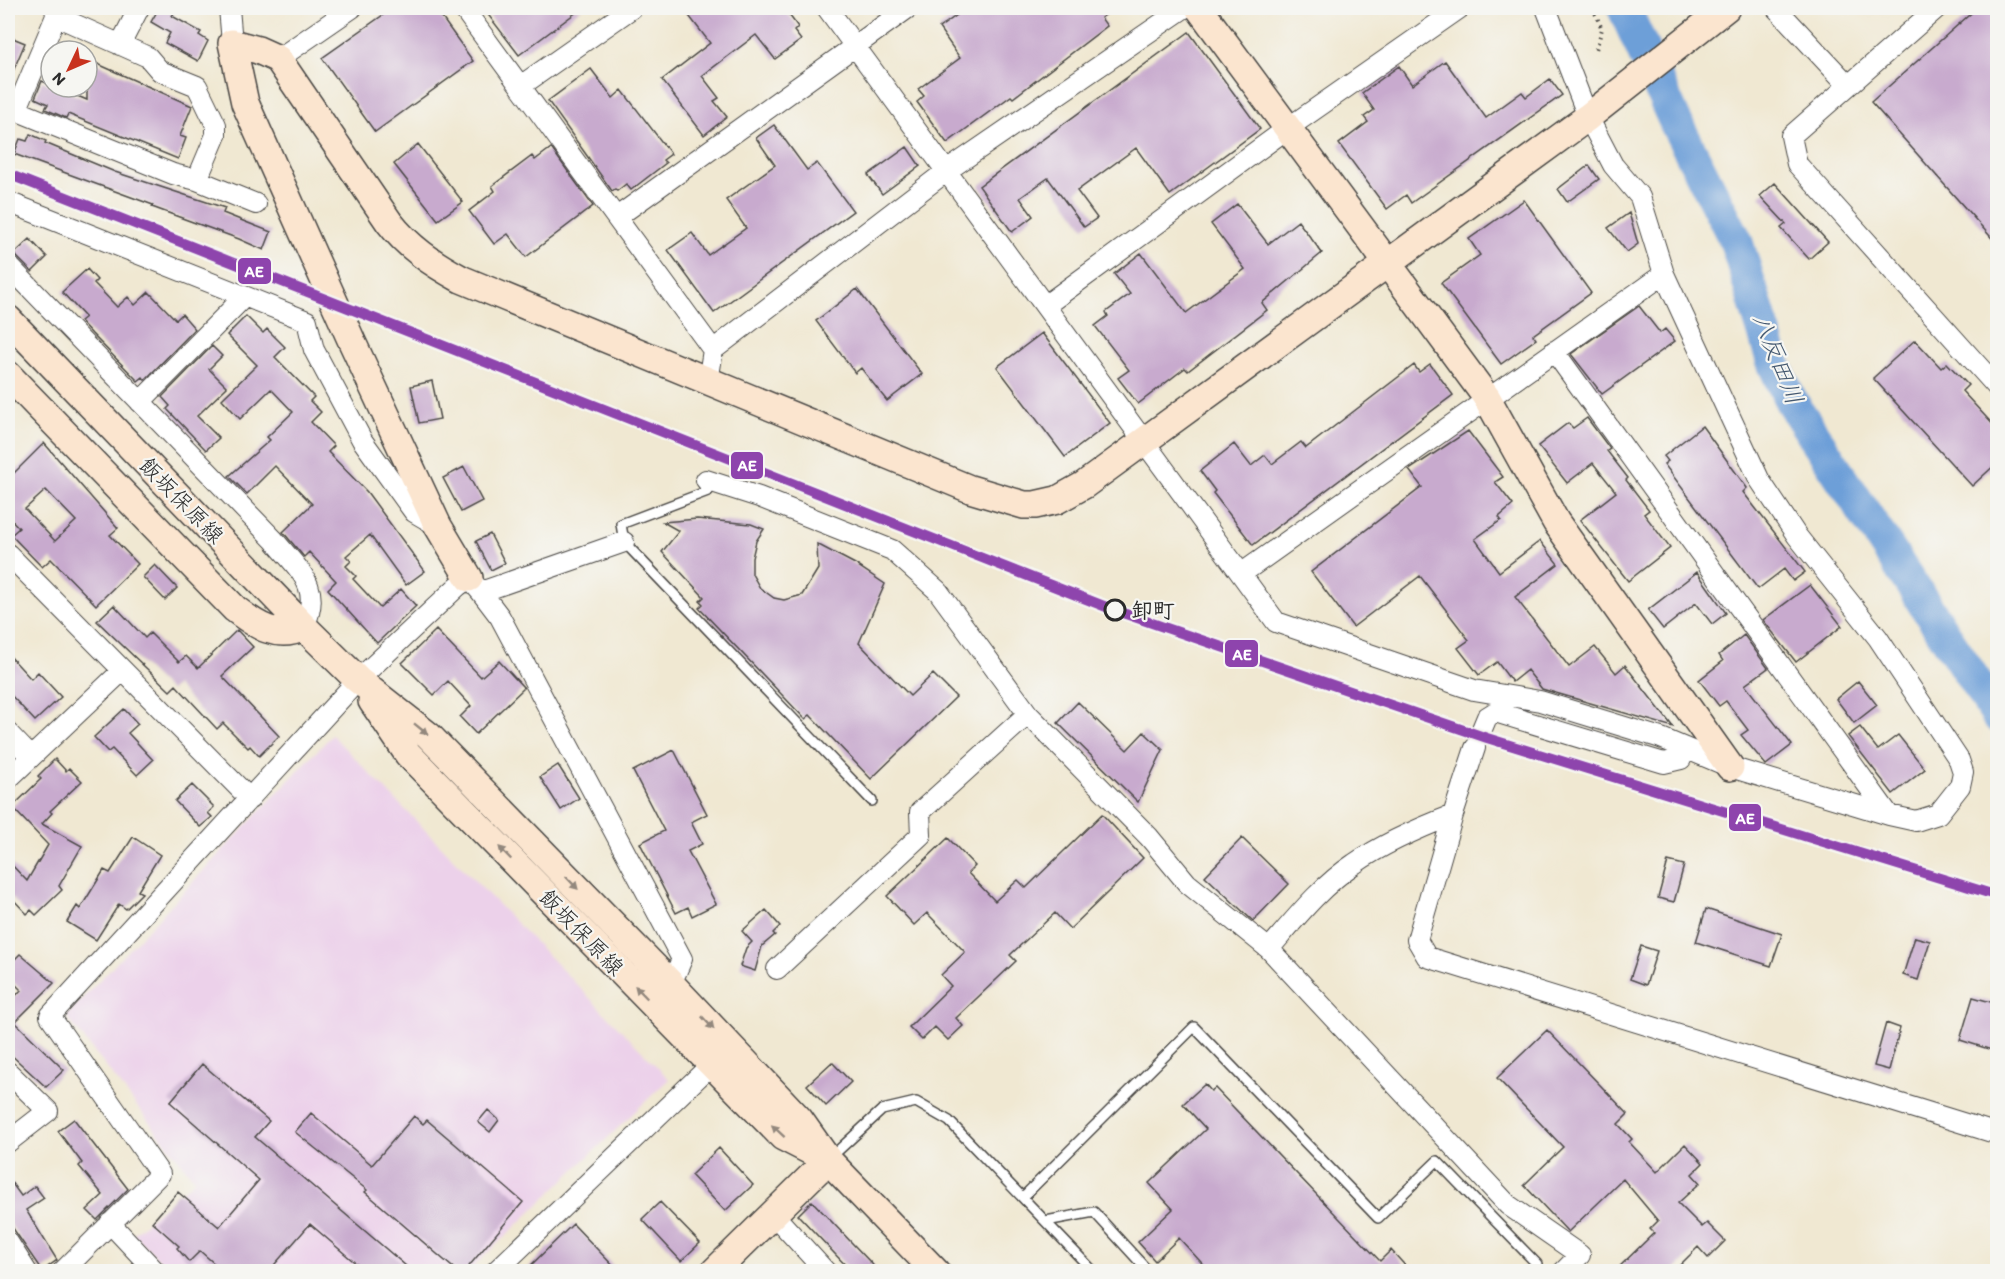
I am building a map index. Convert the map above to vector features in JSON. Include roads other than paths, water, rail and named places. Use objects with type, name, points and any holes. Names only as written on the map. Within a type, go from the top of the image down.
[{"type":"street","points":[[120,45],[139,8]]},
{"type":"street","points":[[229,8],[232,43],[245,103],[353,344],[438,526],[475,585],[500,617],[682,959],[671,984]]},
{"type":"street","points":[[278,59],[352,8]]},
{"type":"street","points":[[464,8],[713,350]]},
{"type":"street","points":[[522,85],[632,8]]},
{"type":"street","points":[[827,8],[948,170],[1275,622],[1474,690],[1540,701],[1686,748],[1730,767],[1889,815],[1916,821],[1938,814],[1960,786],[1964,772],[1959,760],[1878,638],[1797,536],[1759,479],[1664,274],[1640,197],[1612,165],[1588,117],[1546,8]]},
{"type":"street","points":[[617,217],[908,8]]},
{"type":"street","points":[[708,382],[713,350],[948,170],[1184,8]]},
{"type":"street","points":[[1199,8],[1487,398],[1556,522],[1730,767]]},
{"type":"street","points":[[1046,305],[1288,128],[1460,8]]},
{"type":"street","points":[[232,43],[258,50],[278,59],[389,222],[417,253],[461,279],[890,458],[970,489],[1024,506],[1057,500],[1084,485],[1588,117],[1726,8]]},
{"type":"street","points":[[1776,8],[1848,85]]},
{"type":"street","points":[[1937,8],[1791,136],[1797,164],[1998,388]]},
{"type":"street","points":[[197,180],[216,135],[216,125],[197,86],[160,71],[148,57],[56,12],[12,109],[172,174],[197,180],[256,204]]},
{"type":"street","points":[[8,202],[243,298],[307,321],[314,350],[362,440],[414,512],[438,526]]},
{"type":"street","points":[[8,265],[274,540],[302,575],[312,598],[312,607],[304,627],[278,633],[258,625],[235,609],[8,375]]},
{"type":"street","points":[[1241,574],[1664,274]]},
{"type":"street","points":[[141,402],[243,298]]},
{"type":"street","name":"飯坂保原線","points":[[8,319],[304,627],[358,680],[428,735],[671,984],[799,1119],[828,1160],[936,1272]]},
{"type":"street","points":[[1554,351],[1889,815]]},
{"type":"street","points":[[711,481],[759,497],[892,550],[938,591],[1028,714],[1149,837],[1187,883],[1269,949],[1508,1205],[1580,1255],[1563,1272]]},
{"type":"street","points":[[62,1272],[160,1174],[50,1016],[358,680],[404,634],[475,585],[624,542]]},
{"type":"street","points":[[8,554],[121,672],[250,799]]},
{"type":"street","points":[[8,779],[121,672]]},
{"type":"street","name":"飯坂保原線","points":[[358,680],[408,754],[783,1137],[828,1160]]},
{"type":"street","points":[[1482,729],[1487,717],[1495,712],[1664,763],[1681,759],[1686,748]]},
{"type":"street","points":[[777,969],[921,835],[920,812],[1028,714]]},
{"type":"street","points":[[8,733],[31,756]]},
{"type":"street","points":[[1475,748],[1417,940],[1427,957],[1998,1134]]},
{"type":"street","points":[[1269,949],[1308,903],[1353,864],[1414,830],[1453,815]]},
{"type":"street","points":[[495,1272],[712,1064]]},
{"type":"street","points":[[8,1072],[48,1111],[8,1142]]},
{"type":"street","points":[[714,1272],[828,1160]]},
{"type":"street","points":[[773,1214],[826,1272]]},
{"type":"street","points":[[110,1223],[156,1272]]},
{"type":"street","points":[[8,1242],[27,1272]]},
{"type":"lane","points":[[711,481],[708,490],[621,524],[624,542],[872,801]]},
{"type":"lane","points":[[1023,1197],[1194,1027],[1378,1218],[1437,1161],[1537,1264],[1528,1272]]},
{"type":"lane","points":[[828,1160],[882,1110],[916,1102],[949,1121],[1094,1272]]},
{"type":"lane","points":[[1046,1221],[1094,1212],[1149,1272]]},
{"type":"waterway","name":"八反田川","points":[[1624,8],[1675,121],[1736,241],[1774,364],[1791,401],[1998,716]]},
{"type":"place","name":"卸町","points":[[1115,610]]}]
